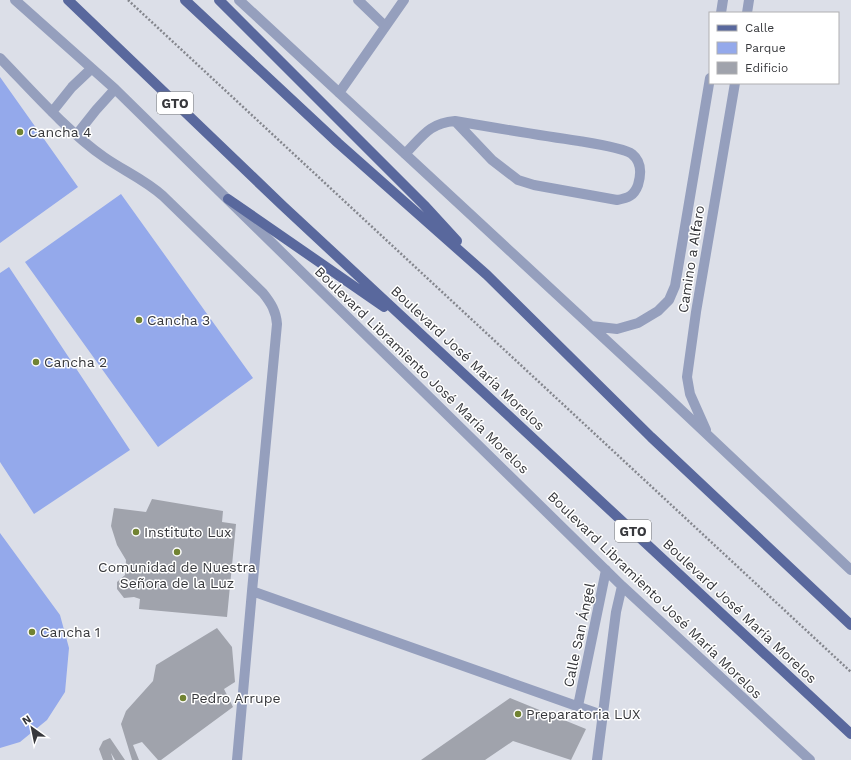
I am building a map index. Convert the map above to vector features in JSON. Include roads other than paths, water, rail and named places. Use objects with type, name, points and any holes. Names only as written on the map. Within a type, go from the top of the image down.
[{"type":"main road","name":"Boulevard José María Morelos","points":[[68,0],[283,206],[851,734]]},
{"type":"main road","points":[[185,0],[338,143],[487,275],[651,437],[851,625]]},
{"type":"main road","points":[[219,0],[424,204],[487,275]]},
{"type":"main road","points":[[228,199],[415,328]]},
{"type":"street","name":"Boulevard Libramiento José María Morelos","points":[[16,0],[115,89],[622,586],[810,760]]},
{"type":"street","points":[[239,0],[591,326],[851,570]]},
{"type":"street","points":[[358,0],[385,26]]},
{"type":"street","points":[[339,93],[404,0]]},
{"type":"street","points":[[721,12],[723,0]]},
{"type":"street","points":[[747,12],[749,0]]},
{"type":"street","points":[[0,58],[52,112],[104,157],[149,184],[163,196],[263,293],[272,304],[276,314],[277,324],[252,590],[238,760]]},
{"type":"street","points":[[52,112],[72,87],[92,69]]},
{"type":"street","name":"Camino a Alfaro","points":[[591,326],[617,329],[638,323],[658,311],[669,300],[675,286],[709,84]]},
{"type":"street","name":"Camino a Alfaro","points":[[709,436],[690,394],[687,377],[696,312],[735,84]]},
{"type":"street","points":[[77,134],[115,89]]},
{"type":"street","points":[[405,154],[429,130],[441,122],[455,121],[599,145],[631,153],[637,159],[640,169],[640,180],[636,192],[629,198],[617,200],[534,185],[518,180],[492,160],[455,121]]},
{"type":"street","name":"Calle San Ángel","points":[[578,706],[606,570]]},
{"type":"street","points":[[597,760],[602,715],[622,586]]},
{"type":"street","points":[[252,590],[602,715]]},
{"type":"place","name":"Cancha 4","points":[[20,132]]},
{"type":"place","name":"Cancha 3","points":[[139,320]]},
{"type":"place","name":"Cancha 2","points":[[36,362]]},
{"type":"place","name":"Instituto Lux","points":[[136,532]]},
{"type":"place","name":"Comunidad de Nuestra Señora de la Luz","points":[[177,552]]},
{"type":"place","name":"Cancha 1","points":[[32,632]]},
{"type":"place","name":"Pedro Arrupe","points":[[183,698]]},
{"type":"place","name":"Preparatoria LUX","points":[[518,714]]}]
